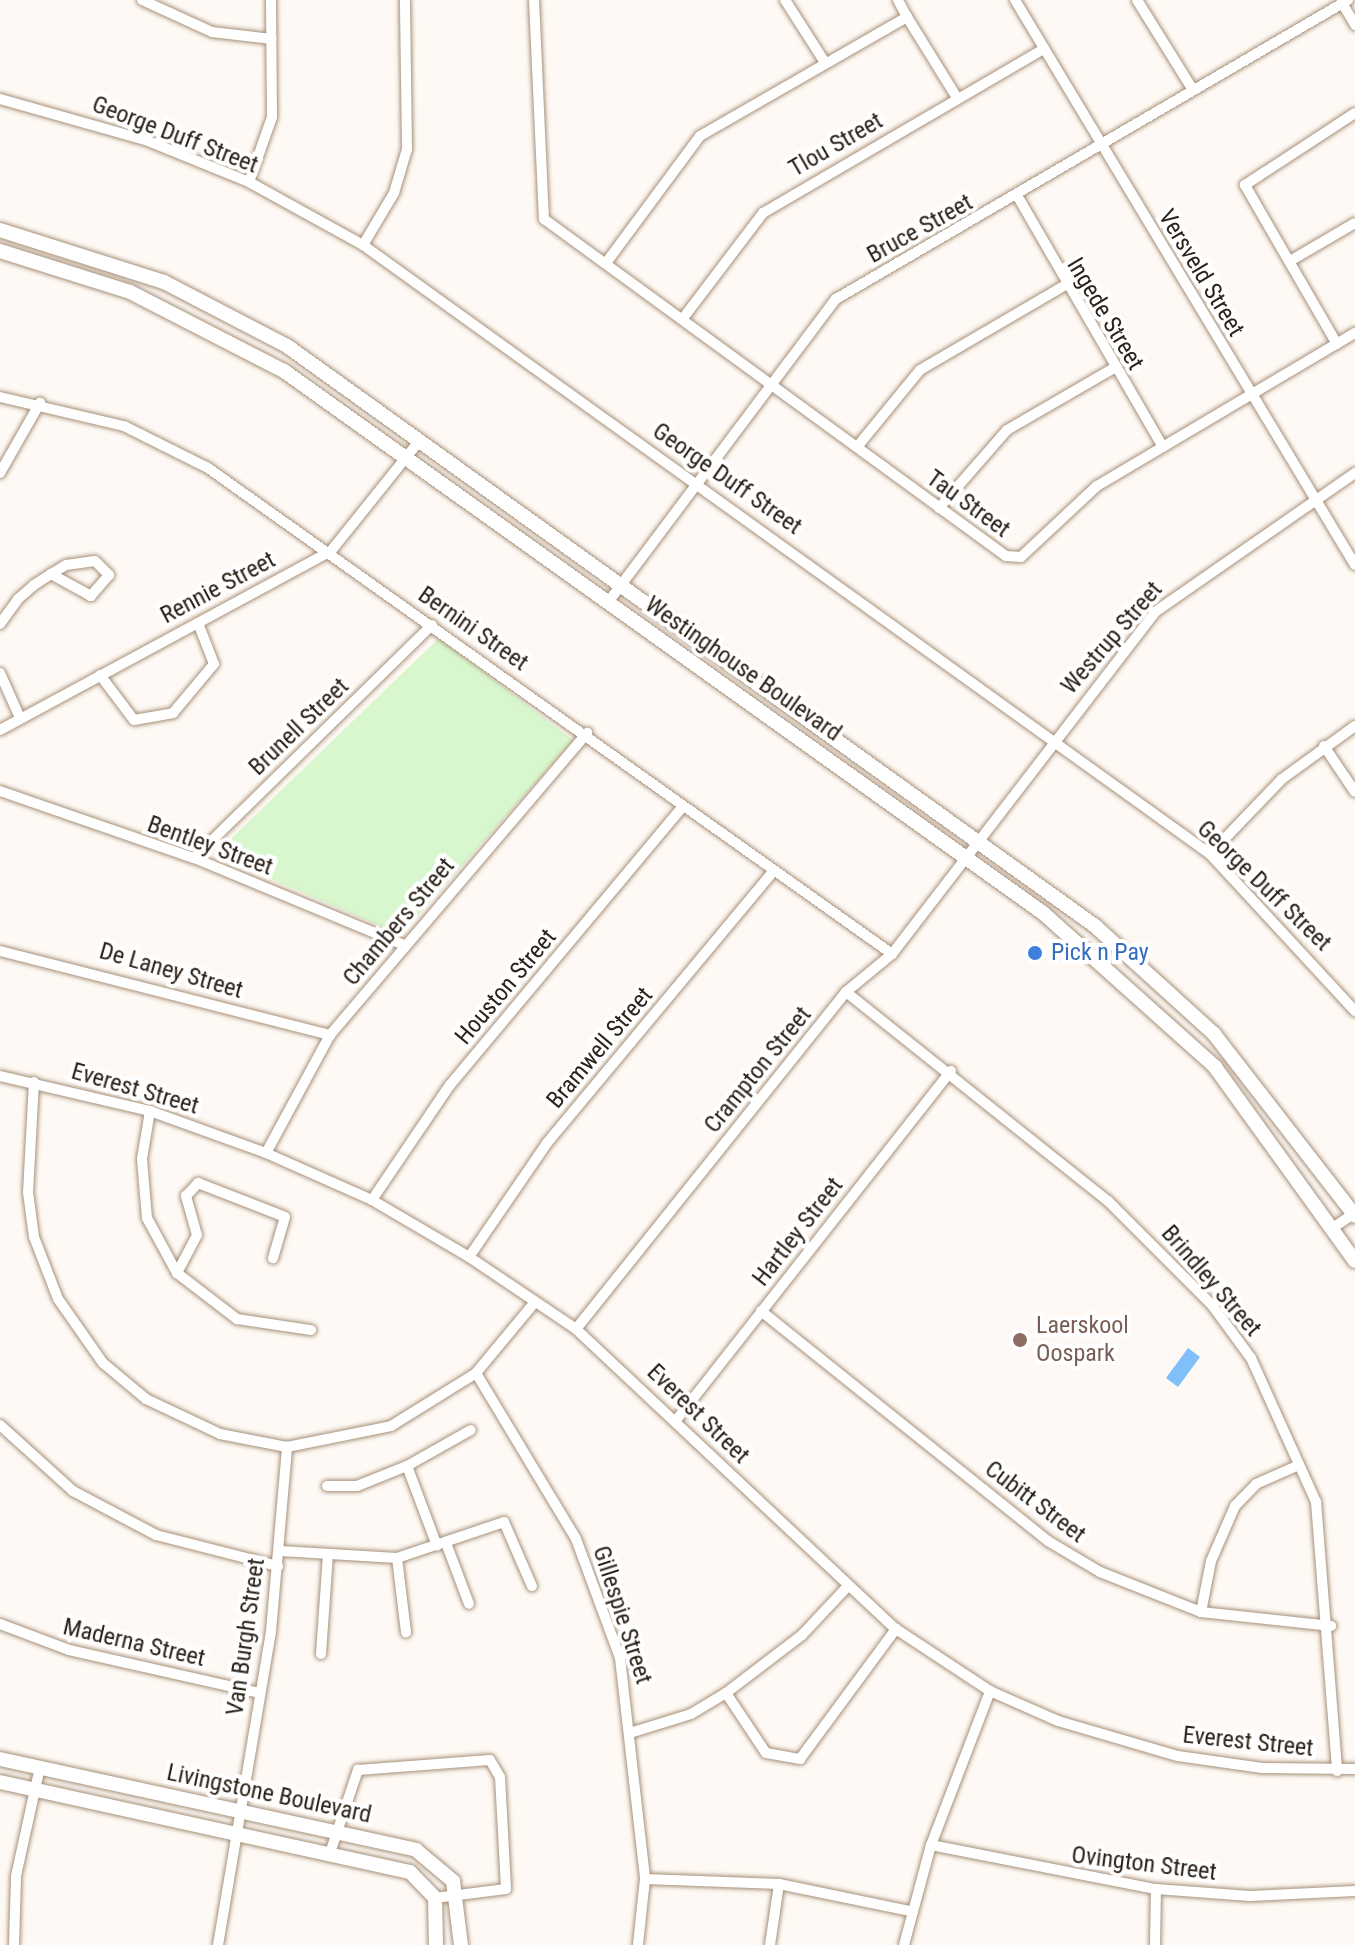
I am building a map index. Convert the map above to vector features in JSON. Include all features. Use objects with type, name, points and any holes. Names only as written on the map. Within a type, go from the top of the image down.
[{"type":"street","points":[[142,0],[212,32],[272,39]]},
{"type":"street","points":[[249,182],[272,117],[271,0]]},
{"type":"street","points":[[363,245],[394,193],[407,149],[405,0]]},
{"type":"street","name":"Tau Street","points":[[534,0],[541,210],[552,227],[684,317],[768,385],[939,508],[1017,559],[1073,501],[1355,333]]},
{"type":"street","points":[[785,0],[824,61]]},
{"type":"street","points":[[898,0],[956,96]]},
{"type":"street","name":"Versveld Street","points":[[1015,0],[1251,397],[1355,565]]},
{"type":"street","points":[[1137,0],[1193,90]]},
{"type":"street","points":[[1345,2],[1355,25]]},
{"type":"street","name":"Bruce Street","points":[[609,601],[768,385],[836,299],[1018,197],[1345,2]]},
{"type":"street","points":[[606,263],[700,136],[824,61],[907,17]]},
{"type":"street","name":"Tlou Street","points":[[684,317],[763,213],[956,96],[1044,49]]},
{"type":"street","name":"George Duff Street","points":[[0,99],[148,141],[249,182],[363,245],[1056,739],[1210,854],[1355,1011]]},
{"type":"street","points":[[1337,344],[1290,261],[1249,202],[1248,177],[1355,113]]},
{"type":"street","name":"Ingede Street","points":[[1018,197],[1064,286],[1163,447]]},
{"type":"street","points":[[1290,261],[1355,223]]},
{"type":"street","name":"Westinghouse Boulevard","points":[[0,230],[58,243],[222,309],[420,440],[623,582],[1109,936],[1179,998],[1278,1108],[1355,1214]]},
{"type":"street","name":"Westinghouse Boulevard","points":[[0,251],[130,292],[224,336],[407,458],[969,859],[1096,954],[1204,1054],[1334,1227],[1355,1261]]},
{"type":"street","points":[[857,447],[920,370],[1064,286]]},
{"type":"street","points":[[939,508],[1007,430],[1114,368]]},
{"type":"street","name":"Bernini Street","points":[[0,397],[40,403],[124,426],[208,468],[331,551],[587,733],[682,808],[892,954]]},
{"type":"street","points":[[0,473],[40,403]]},
{"type":"street","name":"Rennie Street","points":[[0,730],[331,551],[420,440]]},
{"type":"street","name":"Westrup Street","points":[[979,844],[1056,739],[1165,603],[1355,473]]},
{"type":"street","points":[[0,624],[18,599],[51,574],[88,560],[109,575],[91,596],[51,574]]},
{"type":"street","points":[[100,675],[134,720],[173,713],[214,664],[198,623]]},
{"type":"street","name":"Brunell Street","points":[[194,858],[432,625]]},
{"type":"street","points":[[0,673],[20,718]]},
{"type":"street","points":[[1210,854],[1324,746],[1355,726]]},
{"type":"street","name":"Chambers Street","points":[[266,1153],[330,1035],[587,733]]},
{"type":"street","points":[[1324,746],[1355,792]]},
{"type":"street","name":"Bentley Street","points":[[0,791],[194,858],[404,945]]},
{"type":"street","name":"Houston Street","points":[[372,1200],[450,1085],[682,808]]},
{"type":"street","name":"Crampton Street","points":[[576,1329],[846,992],[892,954],[979,844]]},
{"type":"street","name":"Bramwell Street","points":[[469,1257],[547,1143],[773,872]]},
{"type":"street","name":"De Laney Street","points":[[0,951],[330,1035]]},
{"type":"street","name":"Brindley Street","points":[[846,992],[951,1071],[1108,1201],[1212,1305],[1251,1358],[1316,1502],[1331,1626],[1337,1771]]},
{"type":"street","name":"Hartley Street","points":[[677,1419],[951,1071]]},
{"type":"street","name":"Everest Street","points":[[0,1076],[150,1111],[266,1153],[372,1200],[469,1257],[576,1329],[677,1419],[896,1629],[990,1691],[1100,1735],[1178,1756],[1337,1771],[1355,1769]]},
{"type":"street","points":[[34,1082],[28,1192],[34,1237],[77,1330],[146,1399],[220,1434],[287,1447],[391,1426],[476,1373],[535,1302]]},
{"type":"street","points":[[150,1111],[142,1159],[147,1218],[177,1273],[237,1319],[311,1330]]},
{"type":"street","points":[[177,1273],[197,1235],[186,1196],[198,1183],[285,1217],[273,1258]]},
{"type":"street","points":[[1334,1227],[1355,1214]]},
{"type":"street","name":"Cubitt Street","points":[[761,1311],[1048,1541],[1100,1572],[1201,1612],[1331,1626]]},
{"type":"street","name":"Gillespie Street","points":[[476,1373],[576,1539],[620,1658],[633,1732],[645,1879],[638,1945]]},
{"type":"street","points":[[1,1428],[73,1491],[156,1535],[278,1566]]},
{"type":"street","points":[[327,1486],[357,1486],[407,1466],[471,1430]]},
{"type":"street","name":"Van Burgh Street","points":[[218,1945],[232,1831],[260,1693],[278,1566],[287,1447]]},
{"type":"street","points":[[1201,1612],[1211,1561],[1235,1506],[1256,1484],[1299,1465]]},
{"type":"street","points":[[407,1466],[469,1604]]},
{"type":"street","points":[[280,1551],[397,1558],[507,1523],[532,1586]]},
{"type":"street","points":[[321,1654],[328,1554]]},
{"type":"street","points":[[397,1558],[406,1632]]},
{"type":"street","points":[[633,1732],[677,1720],[726,1693],[802,1635],[848,1586]]},
{"type":"street","name":"Maderna Street","points":[[0,1624],[69,1650],[260,1693]]},
{"type":"street","points":[[726,1693],[766,1753],[800,1759],[896,1629]]},
{"type":"street","points":[[904,1945],[909,1911],[931,1845],[990,1691]]},
{"type":"street","name":"Livingstone Boulevard","points":[[0,1759],[335,1831],[431,1857],[458,1897]]},
{"type":"street","points":[[330,1853],[352,1776],[365,1766],[490,1760],[500,1777],[507,1883],[498,1895],[435,1898],[436,1945]]},
{"type":"street","points":[[14,1945],[16,1876],[40,1767]]},
{"type":"street","name":"Livingstone Boulevard","points":[[0,1782],[330,1853],[418,1876],[435,1898]]},
{"type":"street","name":"Ovington Street","points":[[931,1845],[1156,1889],[1250,1896],[1355,1891]]},
{"type":"street","points":[[645,1879],[779,1884],[909,1911]]},
{"type":"street","points":[[770,1945],[779,1884]]},
{"type":"street","points":[[1155,1945],[1156,1889]]},
{"type":"street","points":[[458,1897],[461,1945]]},
{"type":"green space","points":[[439,638],[573,740],[401,935],[214,855]]},
{"type":"water","points":[[1188,1348],[1200,1357],[1178,1387],[1166,1378]]},
{"type":"place","name":"Pick n Pay","points":[[1035,953]]},
{"type":"place","name":"Laerskool Oospark","points":[[1020,1340]]}]
